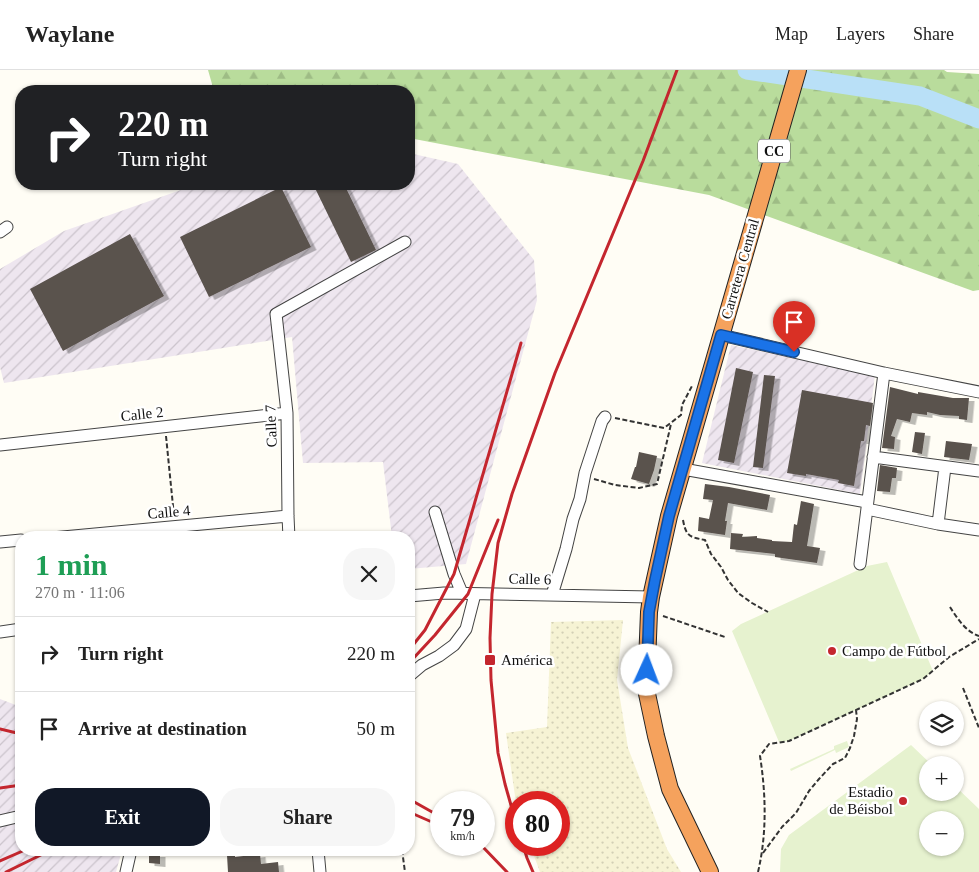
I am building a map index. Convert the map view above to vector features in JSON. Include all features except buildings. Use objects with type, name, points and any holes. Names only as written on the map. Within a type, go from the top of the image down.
[{"type":"highway","name":"Carretera Central","points":[[710,872],[670,789],[656,736],[646,689],[650,604],[669,516],[682,469],[798,70]]},
{"type":"street","name":"Calle 7","points":[[289,531],[287,413],[276,314],[405,242]]},
{"type":"street","points":[[721,335],[884,373],[979,392]]},
{"type":"street","points":[[860,564],[884,373]]},
{"type":"street","name":"Calle 2","points":[[0,445],[287,413]]},
{"type":"street","points":[[552,595],[584,480],[602,421],[605,417]]},
{"type":"street","points":[[873,457],[979,471]]},
{"type":"street","points":[[938,524],[945,467]]},
{"type":"street","points":[[682,469],[867,505],[938,524],[979,530]]},
{"type":"street","points":[[435,512],[454,574],[462,593]]},
{"type":"street","name":"Calle 4","points":[[124,531],[288,516]]},
{"type":"street","points":[[0,542],[15,541]]},
{"type":"street","name":"Calle 6","points":[[415,596],[462,593],[552,595],[650,604]]},
{"type":"street","points":[[415,671],[454,645],[466,629],[475,594]]},
{"type":"street","points":[[0,632],[15,630]]},
{"type":"street","points":[[0,822],[15,818]]},
{"type":"street","points":[[126,872],[130,856]]},
{"type":"street","points":[[319,856],[320,872]]},
{"type":"path","points":[[605,417],[664,428],[681,415],[682,405],[693,384]]},
{"type":"path","points":[[584,480],[590,479],[639,488],[657,484],[671,424]]},
{"type":"path","points":[[165,427],[175,526]]},
{"type":"path","points":[[682,520],[685,532],[692,538],[705,540],[710,554],[738,593],[768,612]]},
{"type":"path","points":[[650,604],[725,636]]},
{"type":"path","points":[[758,872],[763,853],[766,813],[760,756],[769,744],[789,741],[923,679],[949,656],[979,637],[957,618],[950,606]]},
{"type":"path","points":[[963,688],[979,728]]},
{"type":"path","points":[[763,853],[782,827],[796,813],[809,791],[819,779],[833,764],[845,758],[854,736],[857,719],[856,710]]},
{"type":"path","points":[[403,856],[405,872]]},
{"type":"shaded area","points":[[415,154],[458,164],[534,260],[537,300],[466,564],[415,568],[415,531],[391,531],[383,462],[303,463],[292,337],[4,383],[0,367],[0,269],[64,231],[181,190],[415,190]]},
{"type":"shaded area","points":[[731,345],[875,375],[860,494],[702,463]]},
{"type":"shaded area","points":[[623,620],[617,680],[628,748],[667,849],[681,872],[540,872],[534,856],[570,856],[570,791],[514,791],[506,733],[547,727],[551,622]]},
{"type":"shaded area","points":[[0,699],[15,705],[15,856],[120,856],[116,872],[0,872]]},
{"type":"green space","points":[[208,70],[944,70],[947,72],[979,74],[979,290],[973,291],[709,195],[415,139],[415,85],[212,85]]},
{"type":"green space","name":"Campo de Fútbol","points":[[887,562],[933,671],[923,679],[789,741],[779,742],[732,631],[741,624],[867,566]]},
{"type":"green space","points":[[847,741],[849,747],[836,753],[835,750],[791,771],[790,769]]},
{"type":"green space","name":"Estadio de Béisbol","points":[[911,745],[923,756],[919,756],[919,801],[964,801],[964,795],[979,809],[979,872],[780,872],[781,849],[789,835]]},
{"type":"waterway","points":[[747,70],[920,96],[979,119]]},
{"type":"railway","points":[[507,791],[498,753],[491,680],[492,594],[498,543],[512,494],[555,373],[643,161],[677,70]]},
{"type":"railway","points":[[415,642],[425,630],[454,574],[521,343]]},
{"type":"railway","points":[[415,657],[468,594],[498,520]]},
{"type":"railway","points":[[0,729],[15,733]]},
{"type":"railway","points":[[0,788],[15,786]]},
{"type":"railway","points":[[415,802],[430,811]]},
{"type":"railway","points":[[415,815],[430,821]]},
{"type":"railway","points":[[0,861],[15,854]]},
{"type":"railway","points":[[6,872],[39,856]]},
{"type":"railway","points":[[492,856],[507,872]]},
{"type":"railway","points":[[526,856],[533,872]]},
{"type":"place","name":"Campo de Fútbol","points":[[832,651]]},
{"type":"place","name":"América","points":[[490,660]]},
{"type":"place","name":"Estadio de Béisbol","points":[[903,801]]},
{"type":"route","points":[[647,670],[651,596],[669,516],[721,335],[794,352]]}]
